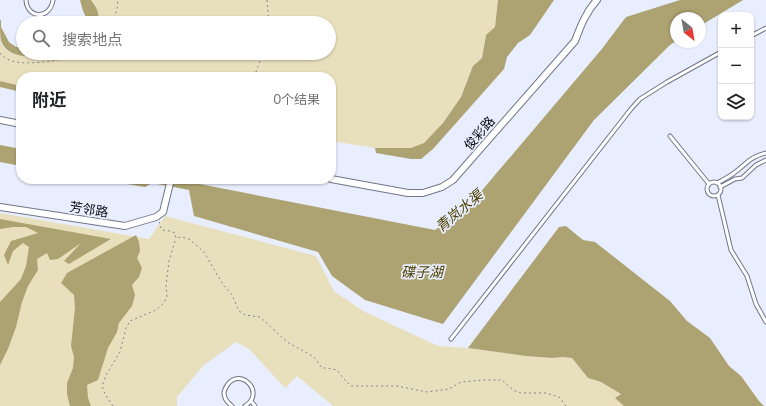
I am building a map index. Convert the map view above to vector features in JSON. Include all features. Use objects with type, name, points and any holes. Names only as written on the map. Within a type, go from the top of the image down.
[{"type":"street","name":"俊彩路","points":[[336,180],[408,193],[423,193],[442,187],[453,180],[575,40],[589,8],[597,0]]},
{"type":"street","points":[[0,120],[16,123]]},
{"type":"street","points":[[163,212],[170,184]]},
{"type":"street","name":"芳邻路","points":[[0,207],[125,226],[156,217],[163,212]]},
{"type":"lane","points":[[26,0],[29,10],[38,14],[43,14],[50,9],[52,0]]},
{"type":"lane","points":[[754,34],[766,28]]},
{"type":"lane","points":[[451,339],[640,99],[718,54]]},
{"type":"lane","points":[[670,136],[709,184]]},
{"type":"lane","points":[[709,184],[713,182],[718,183],[733,174],[754,157],[766,153]]},
{"type":"lane","points":[[720,187],[735,179],[742,178],[756,165],[766,160]]},
{"type":"lane","points":[[718,183],[720,187],[718,195],[731,250],[747,276],[756,304],[766,322]]},
{"type":"lane","points":[[709,184],[707,188],[711,196],[718,195]]},
{"type":"lane","points":[[232,406],[226,401],[224,393],[225,388],[229,382],[240,379],[248,382],[253,391],[251,401],[245,406]]},
{"type":"lane","points":[[251,401],[255,406]]},
{"type":"path","points":[[115,16],[118,0]]},
{"type":"path","points":[[267,0],[269,16]]},
{"type":"path","points":[[0,53],[1,56],[10,60],[25,63],[54,60]]},
{"type":"path","points":[[256,72],[260,60]]},
{"type":"path","points":[[114,406],[105,394],[102,386],[106,375],[120,352],[126,328],[130,321],[156,310],[164,303],[166,296],[169,261],[176,238],[175,233],[162,230],[159,223],[163,212]]},
{"type":"path","points":[[176,238],[180,236],[189,239],[204,252],[222,283],[232,295],[239,311],[245,315],[260,317],[287,342],[314,357],[322,368],[337,370],[351,386],[397,386],[427,392],[449,389],[461,382],[502,380],[512,390],[521,393],[546,393],[559,397],[566,406]]},
{"type":"shaded area","points":[[91,0],[498,0],[495,27],[486,35],[482,58],[473,66],[461,97],[443,123],[424,143],[411,149],[375,148],[336,142],[336,72],[16,72],[16,85],[0,81],[0,40],[5,49],[16,55],[16,60],[336,60],[336,16],[99,16]]},
{"type":"shaded area","points":[[0,213],[149,239],[165,216],[316,256],[334,291],[363,311],[438,346],[468,348],[526,356],[572,358],[588,378],[601,382],[621,394],[615,398],[624,406],[333,406],[297,376],[285,388],[249,349],[236,342],[204,365],[177,397],[177,406],[0,406]]},
{"type":"water","points":[[80,0],[91,0],[98,11],[99,16],[86,16]]},
{"type":"water","points":[[498,0],[554,0],[530,35],[518,43],[507,57],[504,69],[433,149],[421,159],[411,159],[376,153],[375,148],[411,148],[424,143],[443,123],[461,97],[473,66],[482,58],[486,35],[495,27]]},
{"type":"water","name":"碟子湖","points":[[680,0],[743,0],[723,12],[718,12],[718,15],[706,22],[706,12],[670,12],[670,45],[594,120],[443,324],[365,300],[332,276],[318,252],[194,216],[189,190],[157,184],[200,184],[435,230],[473,201],[601,50],[626,17]]},
{"type":"water","points":[[0,19],[1,27],[9,42],[16,47],[16,54],[5,48],[1,41]]},
{"type":"water","points":[[0,81],[16,85],[16,91],[0,87]]},
{"type":"water","points":[[0,145],[16,148],[16,165],[0,162]]},
{"type":"water","name":"碟子湖","points":[[127,184],[150,184],[145,187]]},
{"type":"water","points":[[0,219],[111,239],[69,264],[64,261],[81,243],[58,259],[50,260],[47,253],[37,259],[38,270],[28,286],[22,302],[16,327],[0,365],[0,302],[21,279],[26,266],[29,247],[23,243],[13,251],[8,265],[4,255],[11,241],[38,233],[26,227],[0,229]]},
{"type":"water","points":[[566,226],[583,240],[595,242],[670,301],[687,321],[710,338],[729,366],[741,376],[764,406],[624,406],[615,398],[621,394],[601,382],[588,378],[572,358],[526,356],[468,348],[559,227]]},
{"type":"water","points":[[136,235],[139,242],[140,251],[137,258],[142,268],[139,277],[132,285],[135,295],[132,306],[119,323],[117,332],[108,348],[98,380],[87,385],[88,398],[91,406],[70,406],[67,394],[67,383],[73,368],[74,357],[71,346],[75,308],[74,295],[61,283],[67,273]]},
{"type":"water label","name":"青岚水渠","points":[[459,211]]}]
